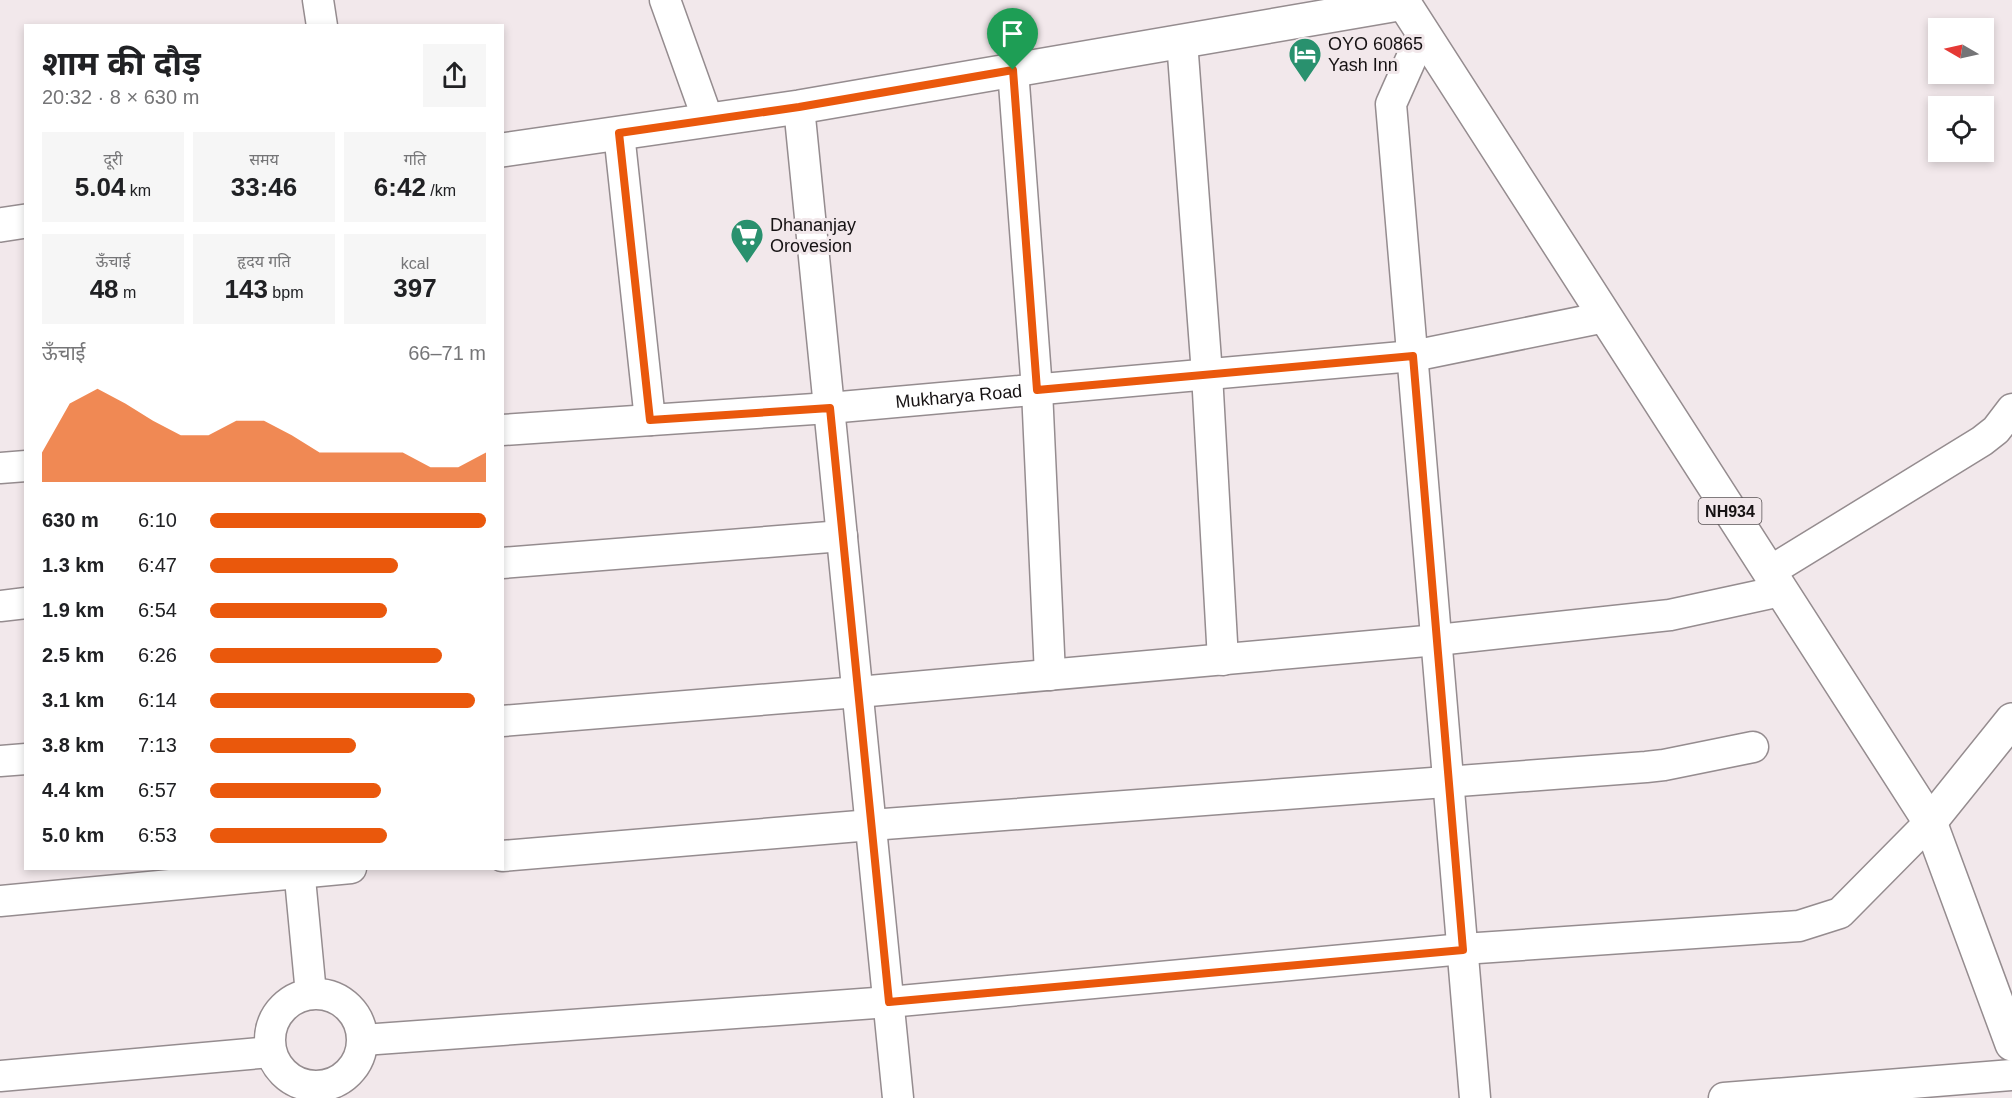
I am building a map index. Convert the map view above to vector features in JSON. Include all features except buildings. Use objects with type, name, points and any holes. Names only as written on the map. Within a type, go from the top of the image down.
[{"type":"main road","points":[[504,150],[799,107],[1411,1]]},
{"type":"main road","name":"NH934","points":[[1411,1],[1423,32],[1930,822],[2012,1044]]},
{"type":"main road","points":[[0,225],[24,221]]},
{"type":"main road","points":[[1930,822],[2012,720]]},
{"type":"street","points":[[318,0],[322,24]]},
{"type":"street","points":[[664,0],[708,120]]},
{"type":"street","points":[[1423,32],[1391,104],[1475,1098]]},
{"type":"street","points":[[1182,41],[1207,374],[1223,660]]},
{"type":"street","points":[[1013,70],[1037,390],[1050,675]]},
{"type":"street","points":[[799,107],[898,1098]]},
{"type":"street","points":[[619,133],[650,420]]},
{"type":"street","name":"Mukharya Road","points":[[504,430],[830,408],[1413,356],[1605,317]]},
{"type":"street","points":[[504,721],[858,693],[1223,660],[1670,615],[1775,581],[1982,441],[1996,430],[2012,409]]},
{"type":"street","points":[[0,468],[24,466]]},
{"type":"street","points":[[504,563],[842,536]]},
{"type":"street","points":[[0,606],[24,603]]},
{"type":"street","points":[[504,856],[871,825],[1664,765],[1753,747]]},
{"type":"street","points":[[0,761],[24,759]]},
{"type":"street","points":[[363,1040],[889,1002],[1463,950],[1799,926],[1840,913],[1930,822]]},
{"type":"street","points":[[0,901],[316,870]]},
{"type":"street","points":[[299,871],[311,994]]},
{"type":"street","points":[[311,994],[327,996],[342,1002],[353,1013],[363,1040],[357,1059],[348,1073],[320,1092],[289,1078],[278,1067],[271,1052],[270,1036],[274,1021],[282,1007],[296,998],[311,994]]},
{"type":"street","points":[[0,1076],[271,1052]]},
{"type":"street","points":[[1724,1098],[2012,1076]]},
{"type":"place","name":"OYO 60865 Yash Inn","points":[[1305,83]]},
{"type":"place","name":"Dhananjay Orovesion","points":[[747,264]]},
{"type":"route","points":[[1013,70],[1037,390],[1413,356],[1463,950],[889,1002],[830,408],[650,420],[619,133],[799,107],[1013,70]]}]
